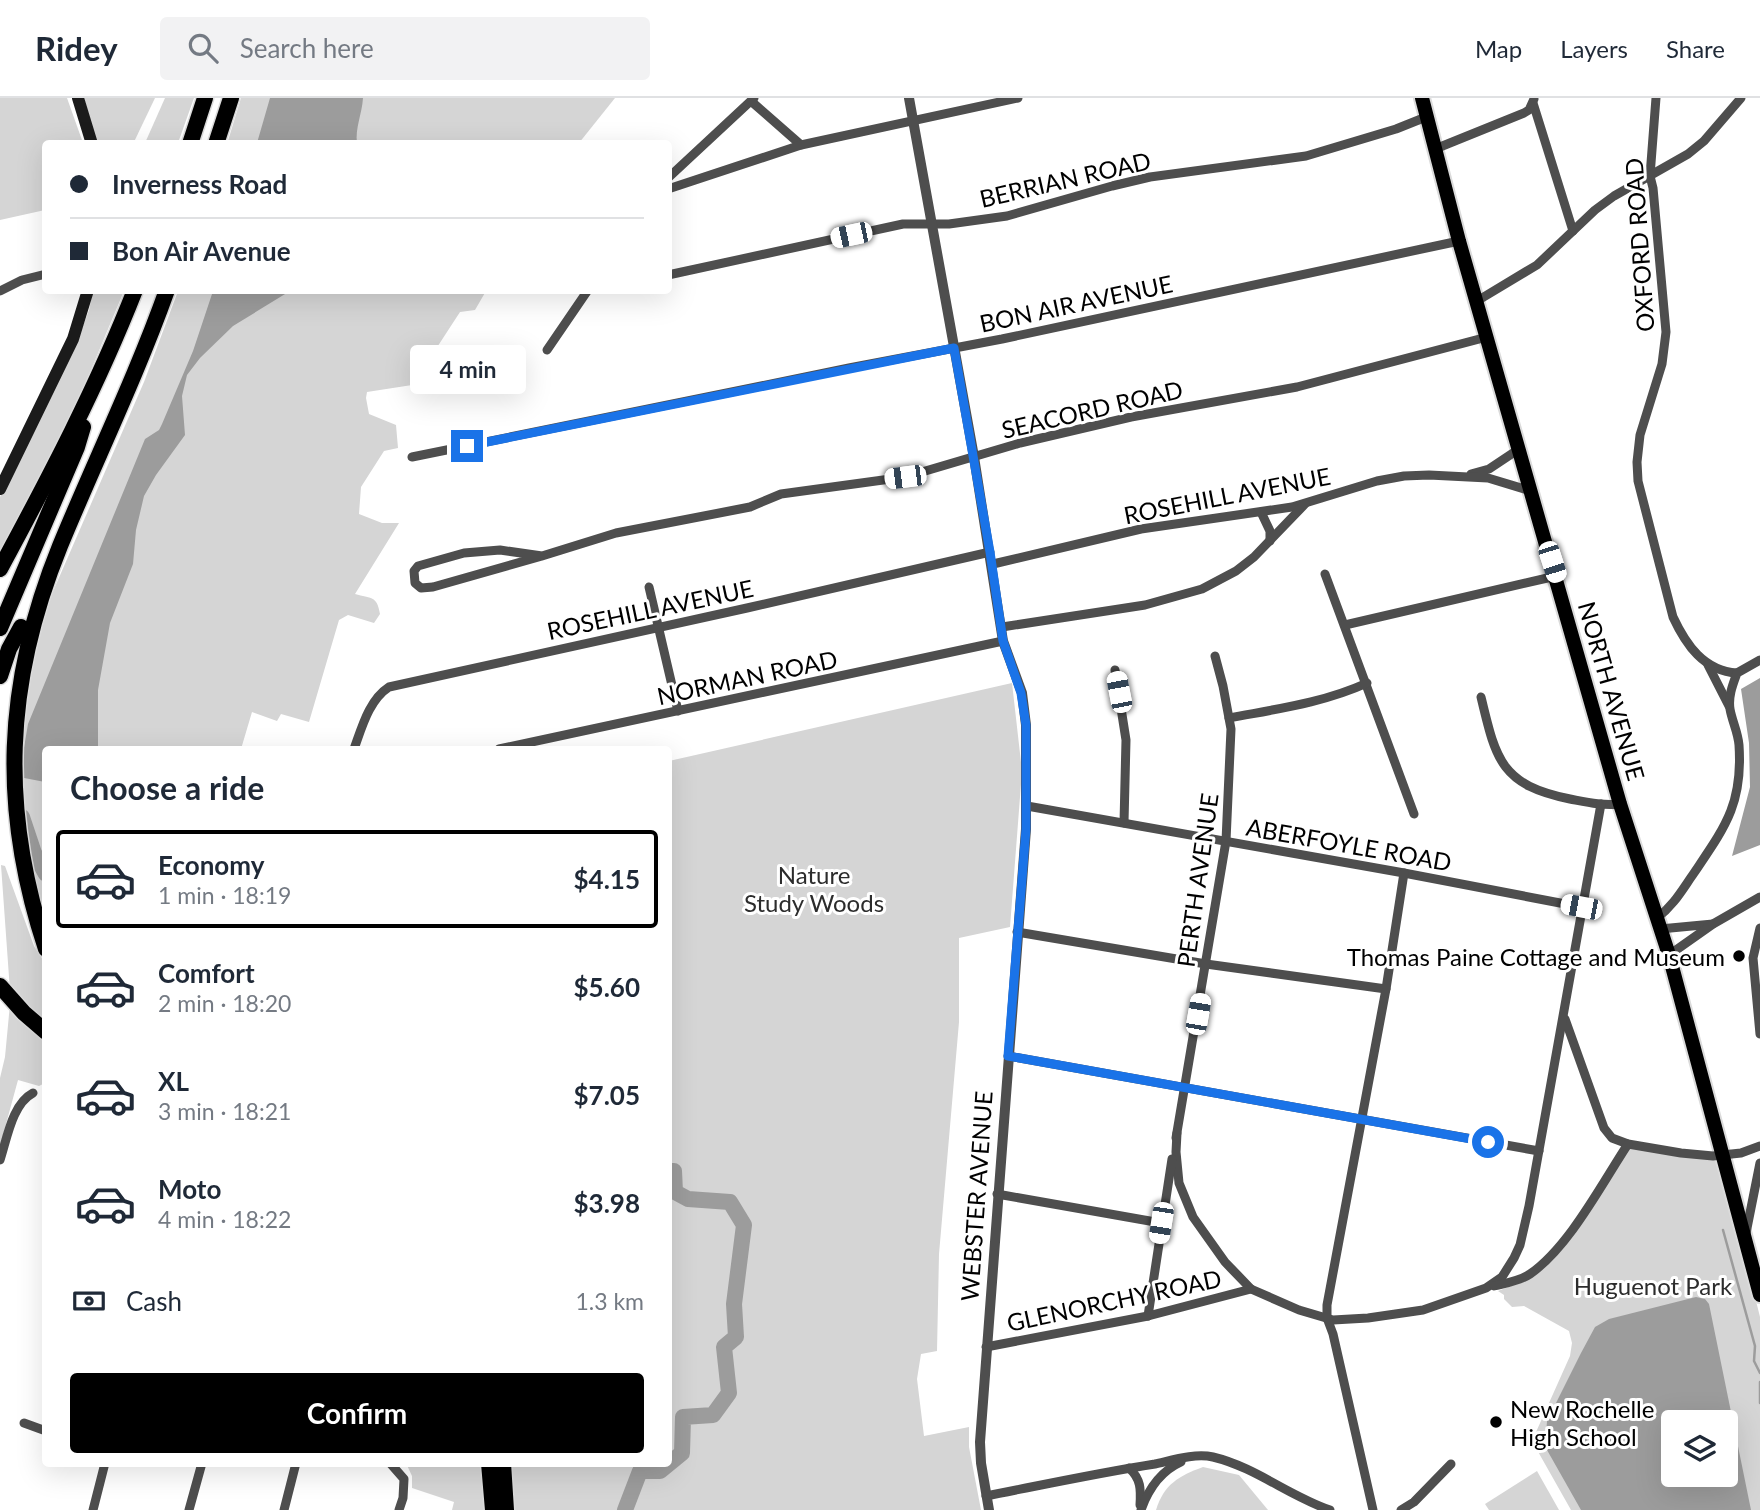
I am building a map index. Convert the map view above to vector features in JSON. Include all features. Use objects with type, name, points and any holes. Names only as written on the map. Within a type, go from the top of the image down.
[{"type":"highway","points":[[191,140],[205,98]]},
{"type":"highway","points":[[217,140],[231,98]]},
{"type":"highway","points":[[0,569],[44,489],[97,380],[133,294]]},
{"type":"highway","points":[[42,941],[25,908],[10,865],[3,820],[1,774],[4,728],[12,682],[47,578],[165,294]]},
{"type":"highway","points":[[0,628],[77,447],[97,380]]},
{"type":"highway","points":[[0,676],[9,649],[47,578]]},
{"type":"highway","points":[[0,986],[42,1028]]},
{"type":"highway","points":[[489,1467],[493,1510]]},
{"type":"highway","points":[[503,1467],[506,1510]]},
{"type":"main road","points":[[78,98],[91,140]]},
{"type":"main road","name":"NORTH AVENUE","points":[[1422,98],[1459,241],[1620,804],[1669,955],[1760,1295]]},
{"type":"main road","points":[[0,489],[73,339],[87,294]]},
{"type":"street","name":"WEBSTER AVENUE","points":[[909,98],[974,457],[1003,641],[1021,693],[1026,725],[1027,806],[980,1442],[989,1510]]},
{"type":"street","points":[[672,189],[801,145],[1018,98]]},
{"type":"street","name":"OXFORD ROAD","points":[[1656,98],[1650,176],[1665,332],[1662,364],[1640,435],[1638,481],[1673,617],[1690,647],[1707,664],[1730,708]]},
{"type":"street","points":[[1477,301],[1537,265],[1614,196],[1688,154],[1704,141],[1741,98]]},
{"type":"street","points":[[672,174],[753,100],[801,145]]},
{"type":"street","points":[[1534,101],[1573,231]]},
{"type":"street","points":[[1435,149],[1524,113],[1534,101]]},
{"type":"street","name":"BERRIAN ROAD","points":[[672,274],[903,224],[950,224],[1007,216],[1150,177],[1306,156],[1396,129],[1426,117]]},
{"type":"street","name":"BON AIR AVENUE","points":[[412,457],[954,348],[1459,241]]},
{"type":"street","points":[[0,291],[22,280],[42,275]]},
{"type":"street","points":[[547,350],[585,294]]},
{"type":"street","name":"SEACORD ROAD","points":[[542,556],[500,550],[450,556],[418,566],[414,571],[415,583],[421,588],[433,587],[542,556],[616,533],[750,506],[781,494],[905,477],[1020,443],[1131,417],[1297,387],[1487,337]]},
{"type":"street","name":"ROSEHILL AVENUE","points":[[1470,475],[1489,469],[1520,449]]},
{"type":"street","name":"ROSEHILL AVENUE","points":[[992,564],[1141,529],[1261,512],[1404,476],[1470,475],[1494,479],[1531,491]]},
{"type":"street","points":[[1002,627],[1145,605],[1202,589],[1254,558],[1306,502]]},
{"type":"street","points":[[1261,512],[1270,531],[1270,541]]},
{"type":"street","name":"ROSEHILL AVENUE","points":[[355,746],[372,705],[380,693],[389,687],[990,552]]},
{"type":"street","points":[[1325,574],[1414,814]]},
{"type":"street","points":[[1345,625],[1556,576]]},
{"type":"street","points":[[649,587],[678,711]]},
{"type":"street","name":"NORMAN ROAD","points":[[513,746],[1003,641]]},
{"type":"street","name":"PERTH AVENUE","points":[[1147,1316],[1226,841],[1231,772],[1229,718],[1215,656]]},
{"type":"street","points":[[1707,664],[1716,670],[1737,673],[1760,660]]},
{"type":"street","points":[[1115,670],[1126,740],[1124,823]]},
{"type":"street","points":[[1658,923],[1716,842],[1729,817],[1739,773],[1737,728],[1730,708],[1730,692],[1737,673]]},
{"type":"street","points":[[1229,718],[1304,704],[1343,694],[1367,683]]},
{"type":"street","points":[[1481,697],[1492,745],[1514,777],[1548,794],[1601,804],[1620,804]]},
{"type":"street","points":[[1486,1288],[1502,1277],[1520,1245],[1601,804]]},
{"type":"street","name":"ABERFOYLE ROAD","points":[[1027,806],[1581,907]]},
{"type":"street","points":[[1373,1510],[1333,1334],[1327,1318],[1335,1252],[1386,989],[1404,873]]},
{"type":"street","points":[[1669,955],[1713,924],[1760,897]]},
{"type":"street","points":[[1658,923],[1713,924]]},
{"type":"street","points":[[1760,928],[1753,958],[1760,1034]]},
{"type":"street","points":[[1017,932],[1206,964],[1386,989]]},
{"type":"street","points":[[1564,1017],[1604,1128],[1612,1138],[1628,1144],[1681,1153],[1724,1155],[1760,1146]]},
{"type":"street","points":[[1008,1056],[1539,1151]]},
{"type":"street","points":[[0,1160],[19,1105],[25,1097],[33,1093]]},
{"type":"street","points":[[1177,1133],[1176,1165],[1179,1183],[1194,1217],[1212,1247],[1251,1289],[1299,1310],[1333,1320],[1423,1310],[1520,1279],[1547,1259],[1564,1241],[1628,1144]]},
{"type":"street","points":[[1745,1235],[1760,1163]]},
{"type":"street","points":[[997,1194],[1161,1223]]},
{"type":"street","name":"GLENORCHY ROAD","points":[[986,1347],[1147,1316],[1251,1289]]},
{"type":"street","points":[[24,1423],[42,1430]]},
{"type":"street","points":[[1140,1510],[1145,1497],[1157,1481],[1177,1463],[1195,1457]]},
{"type":"street","points":[[986,1496],[1129,1468],[1209,1457],[1252,1471],[1310,1503],[1330,1510]]},
{"type":"street","points":[[1401,1510],[1414,1502],[1451,1464]]},
{"type":"street","points":[[93,1510],[104,1467]]},
{"type":"street","points":[[189,1510],[201,1467]]},
{"type":"street","points":[[284,1510],[295,1467]]},
{"type":"street","points":[[394,1467],[404,1479],[399,1510]]},
{"type":"street","points":[[1129,1468],[1137,1475],[1141,1487],[1140,1510]]},
{"type":"green space","points":[[0,98],[67,98],[82,140],[42,140],[42,211],[0,220]]},
{"type":"green space","points":[[84,98],[155,98],[135,140],[96,140]]},
{"type":"green space","points":[[165,98],[194,98],[179,140],[146,140]]},
{"type":"green space","points":[[241,98],[615,98],[581,140],[228,140]]},
{"type":"green space","points":[[92,294],[123,294],[51,457],[0,552],[0,497],[78,339]]},
{"type":"green space","points":[[177,294],[484,294],[475,310],[460,312],[432,355],[425,383],[367,392],[369,414],[396,425],[398,448],[384,451],[361,487],[359,514],[382,523],[399,523],[355,594],[375,601],[380,614],[374,623],[348,615],[339,620],[309,722],[281,714],[277,721],[252,712],[242,746],[42,746],[42,912],[9,772],[41,619],[144,382]]},
{"type":"green space","name":"Nature Study Woods","points":[[1012,683],[1022,771],[1010,927],[959,938],[959,1022],[939,1254],[937,1351],[921,1354],[917,1379],[924,1436],[969,1427],[969,1447],[981,1510],[515,1510],[511,1467],[672,1467],[672,760]]},
{"type":"green space","points":[[1,865],[5,866],[34,946],[42,958],[42,1021],[10,991]]},
{"type":"green space","points":[[10,1004],[42,1038],[42,1084],[18,1080],[0,1146],[0,1078],[5,1057]]},
{"type":"green space","name":"Huguenot Park","points":[[1629,1148],[1721,1161],[1760,1317],[1760,1510],[1571,1510],[1532,1441],[1570,1356],[1572,1343],[1569,1331],[1524,1306],[1512,1307],[1498,1291],[1521,1282],[1559,1253]]},
{"type":"green space","points":[[408,1467],[481,1467],[484,1510],[452,1510],[454,1502],[412,1488],[412,1476]]},
{"type":"green space","points":[[1203,1467],[1239,1475],[1268,1510],[1156,1510],[1168,1487]]},
{"type":"green space","points":[[1537,1471],[1559,1510],[1489,1510],[1485,1504]]},
{"type":"shaded area","points":[[270,98],[363,98],[357,140],[258,140]]},
{"type":"shaded area","points":[[212,294],[285,294],[233,326],[200,358],[187,375],[182,396],[185,435],[144,496],[136,530],[133,564],[110,623],[98,690],[98,746],[42,746],[42,781],[19,777],[28,724],[145,439],[159,430],[193,351]]},
{"type":"shaded area","points":[[1760,678],[1760,845],[1732,856],[1750,787],[1749,743],[1741,689]]},
{"type":"shaded area","points":[[1696,1297],[1705,1299],[1709,1304],[1731,1410],[1661,1410],[1661,1487],[1738,1487],[1738,1446],[1751,1510],[1581,1510],[1547,1450],[1547,1421],[1595,1327],[1609,1319]]},
{"type":"waterway","points":[[22,817],[34,853],[42,867]]},
{"type":"waterway","points":[[672,1171],[675,1192],[688,1199],[730,1202],[744,1225],[734,1304],[736,1337],[724,1347],[729,1393],[713,1415],[683,1417],[682,1453],[672,1461]]},
{"type":"waterway","points":[[1723,1230],[1755,1346],[1754,1361],[1760,1373]]},
{"type":"waterway","points":[[1760,1382],[1760,1403]]},
{"type":"waterway","points":[[625,1510],[640,1471],[660,1471],[665,1467]]},
{"type":"place","name":"Thomas Paine Cottage and Museum","points":[[1739,956]]},
{"type":"place","name":"New Rochelle High School","points":[[1496,1422]]},
{"type":"route","points":[[467,446],[954,348],[1003,641],[1021,693],[1026,725],[1026,829],[1008,1056],[1488,1142]]}]
